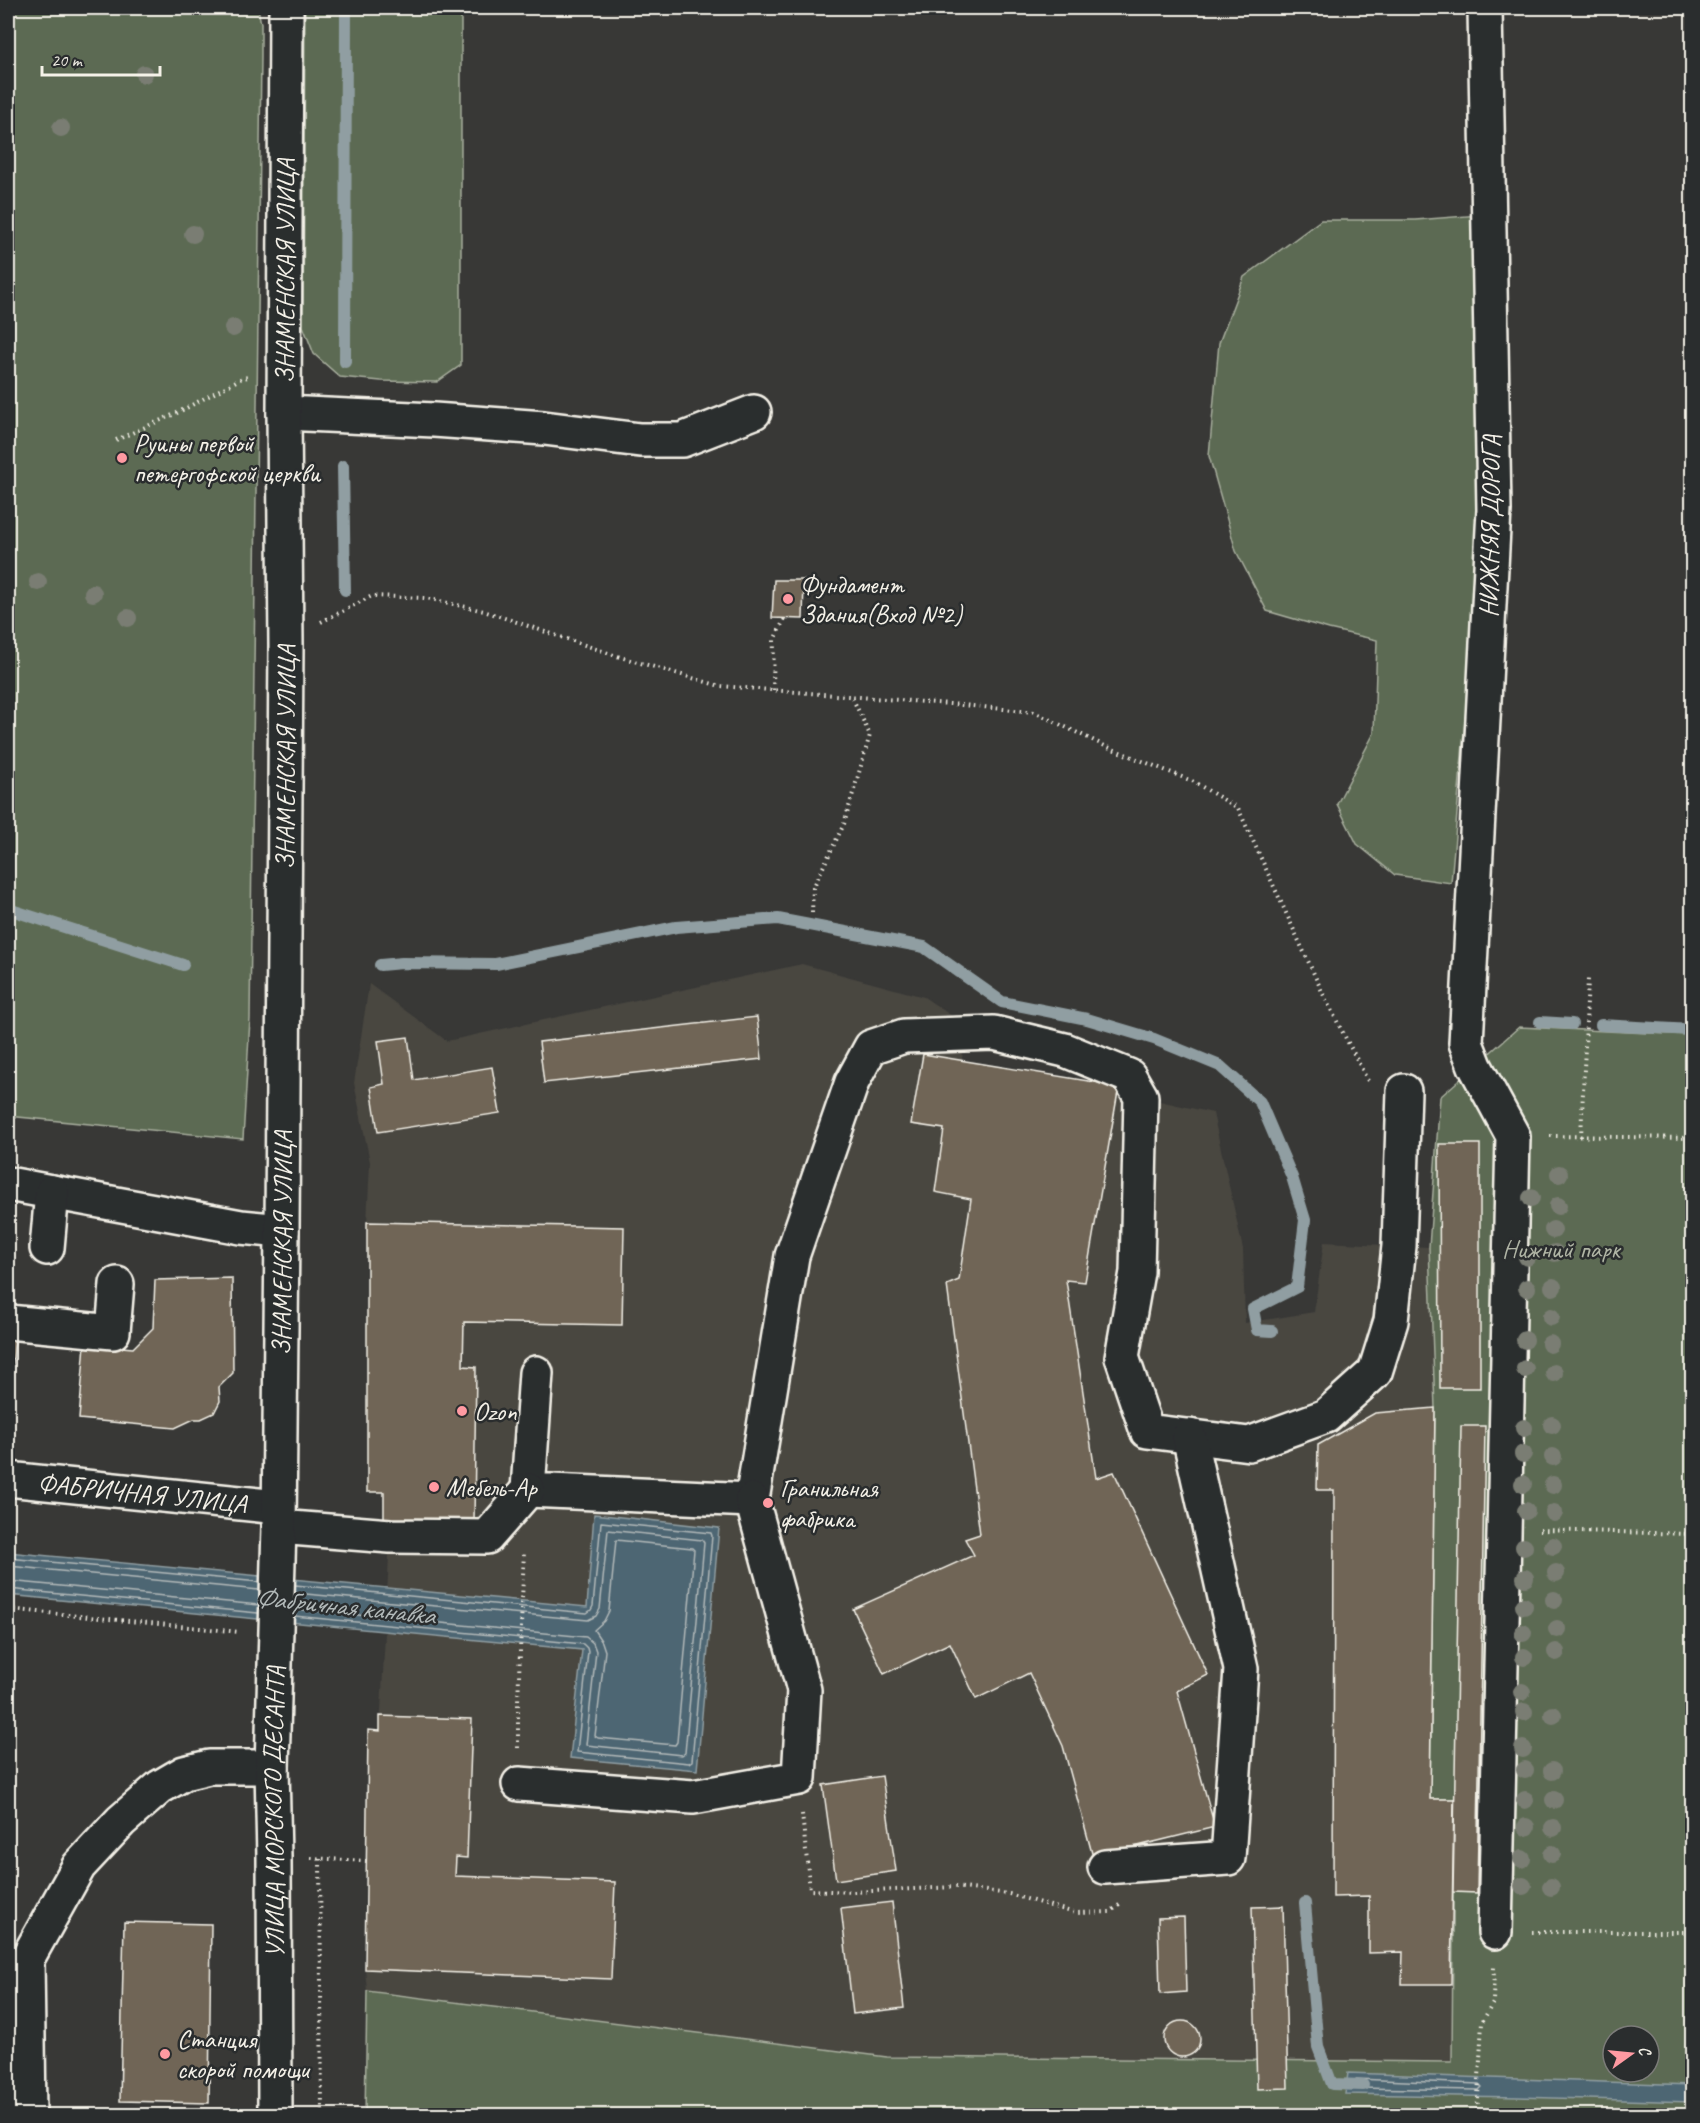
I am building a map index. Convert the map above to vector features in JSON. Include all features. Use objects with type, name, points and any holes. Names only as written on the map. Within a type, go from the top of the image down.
[{"type":"street","name":"ЗНАМЕНСКАЯ УЛИЦА","points":[[278,1529],[286,645],[284,370],[286,8]]},
{"type":"street","name":"НИЖНЯЯ ДОРОГА","points":[[1485,8],[1494,510],[1466,1043],[1475,1066],[1513,1136]]},
{"type":"street","points":[[284,413],[435,420],[544,428],[640,440],[682,440],[754,412]]},
{"type":"street","points":[[519,1784],[693,1797],[799,1778],[804,1690],[752,1500],[792,1256],[852,1082],[871,1047],[904,1035],[994,1033],[1065,1050],[1129,1076],[1142,1097],[1137,1272],[1122,1356],[1147,1431],[1249,1444],[1326,1416],[1375,1372],[1391,1321],[1399,1246],[1404,1091]]},
{"type":"street","points":[[1495,1932],[1513,1136]]},
{"type":"street","points":[[8,1184],[241,1227],[282,1231]]},
{"type":"street","points":[[47,1248],[52,1192]]},
{"type":"street","points":[[8,1322],[113,1332],[117,1284]]},
{"type":"street","points":[[536,1373],[528,1490],[752,1500]]},
{"type":"street","points":[[1105,1867],[1228,1858],[1241,1669],[1190,1436]]},
{"type":"street","name":"ФАБРИЧНАЯ УЛИЦА","points":[[8,1479],[278,1529],[390,1536],[487,1538],[528,1490]]},
{"type":"street","name":"УЛИЦА МОРСКОГО ДЕСАНТА","points":[[275,2115],[272,1767],[278,1529]]},
{"type":"street","points":[[29,2115],[17,1959],[79,1866],[121,1821],[160,1787],[184,1773],[209,1767],[272,1767]]},
{"type":"path","points":[[116,440],[177,413],[242,378],[284,370]]},
{"type":"path","points":[[286,645],[317,624],[372,596],[426,598],[484,611],[620,657],[720,686],[1034,712],[1105,746],[1192,781],[1238,808],[1325,998],[1369,1083],[1386,1092],[1404,1091]]},
{"type":"path","points":[[773,690],[774,640],[785,618]]},
{"type":"path","points":[[812,913],[813,888],[844,824],[870,735],[852,696]]},
{"type":"path","points":[[1581,1137],[1588,979]]},
{"type":"path","points":[[1513,1136],[1692,1138]]},
{"type":"path","points":[[1504,1528],[1692,1534]]},
{"type":"path","points":[[519,1784],[518,1702],[525,1540]]},
{"type":"path","points":[[8,1608],[274,1635]]},
{"type":"path","points":[[799,1778],[810,1890],[853,1892],[956,1887],[1009,1894],[1075,1913],[1110,1912],[1125,1902]]},
{"type":"path","points":[[322,2115],[320,1858],[366,1862]]},
{"type":"path","points":[[1477,2115],[1482,2022],[1492,2003],[1495,1932],[1692,1932]]},
{"type":"shaded area","points":[[802,964],[924,997],[965,1025],[962,1060],[1119,1086],[1142,1097],[1213,1113],[1243,1249],[1245,1323],[1314,1312],[1324,1242],[1429,1247],[1435,1408],[1430,1798],[1454,1799],[1452,2062],[887,2057],[367,1991],[365,1969],[368,1730],[380,1730],[390,1536],[384,1520],[367,1222],[370,1162],[354,1083],[369,984],[447,1041]]},
{"type":"green space","points":[[8,8],[258,8],[261,24],[261,55],[250,1019],[243,1139],[8,1116]]},
{"type":"green space","points":[[305,8],[461,8],[461,365],[437,382],[381,381],[340,377],[314,354],[303,326]]},
{"type":"green space","points":[[1480,215],[1476,593],[1451,883],[1395,875],[1357,844],[1337,804],[1374,733],[1377,640],[1267,611],[1236,551],[1209,456],[1219,343],[1244,277],[1321,220],[1415,220]]},
{"type":"green space","name":"Нижний парк","points":[[1519,1027],[1692,1035],[1692,2115],[365,2116],[367,1991],[887,2057],[1452,2062],[1454,1799],[1430,1799],[1435,1408],[1429,1247],[1440,1097]]},
{"type":"water","name":"Фабричная канавка","points":[[594,1514],[719,1528],[697,1770],[570,1758],[582,1650],[8,1595],[8,1552],[587,1607]]},
{"type":"water","points":[[1348,2073],[1601,2082],[1601,2084],[1692,2085],[1692,2102],[1345,2094]]},
{"type":"building","name":"Фундамент Здания(Вход №2)","points":[[774,580],[804,580],[803,619],[772,618]]},
{"type":"building","points":[[757,1017],[762,1059],[544,1083],[539,1042]]},
{"type":"building","points":[[408,1037],[414,1080],[492,1067],[500,1113],[378,1132],[371,1087],[384,1084],[378,1041]]},
{"type":"building","points":[[923,1054],[1119,1086],[1085,1282],[1066,1280],[1096,1478],[1114,1472],[1208,1675],[1177,1691],[1215,1827],[1093,1857],[1063,1746],[1029,1673],[976,1699],[950,1643],[884,1674],[853,1609],[974,1555],[965,1539],[980,1534],[947,1285],[959,1280],[971,1199],[935,1192],[944,1129],[911,1124]]},
{"type":"building","points":[[1439,1144],[1480,1144],[1480,1388],[1440,1388]]},
{"type":"building","points":[[367,1222],[624,1227],[622,1325],[464,1322],[463,1366],[476,1367],[474,1522],[384,1520],[384,1492],[367,1492]]},
{"type":"building","points":[[232,1278],[233,1373],[219,1387],[220,1401],[214,1413],[175,1428],[79,1419],[85,1344],[133,1348],[153,1328],[155,1280]]},
{"type":"building","points":[[8,1339],[15,1340],[8,1412]]},
{"type":"building","points":[[1435,1408],[1430,1799],[1454,1799],[1451,1984],[1402,1984],[1403,1952],[1369,1953],[1369,1896],[1333,1897],[1334,1490],[1317,1490],[1318,1445],[1375,1413]]},
{"type":"building","points":[[1461,1426],[1485,1426],[1477,1893],[1453,1892]]},
{"type":"building","points":[[380,1716],[472,1719],[467,1858],[456,1857],[455,1876],[615,1882],[611,1979],[365,1969],[368,1730],[380,1731]]},
{"type":"building","points":[[882,1776],[896,1871],[836,1880],[823,1785]]},
{"type":"building","points":[[892,1902],[904,2008],[853,2014],[841,1908]]},
{"type":"building","points":[[1283,1906],[1288,2088],[1257,2089],[1252,1907]]},
{"type":"building","points":[[1184,1917],[1186,1992],[1160,1994],[1158,1918]]},
{"type":"building","name":"Станция скорой помощи","points":[[124,1922],[211,1924],[209,2103],[120,2101]]},
{"type":"building","points":[[1182,2021],[1195,2026],[1200,2039],[1195,2052],[1182,2057],[1169,2052],[1164,2039],[1169,2026]]},
{"type":"waterway","points":[[345,362],[346,8]]},
{"type":"waterway","points":[[343,466],[345,590]]},
{"type":"waterway","points":[[8,909],[183,965]]},
{"type":"waterway","points":[[380,965],[402,963],[496,964],[676,927],[778,919],[924,947],[1002,1002],[1087,1019],[1154,1039],[1220,1066],[1260,1102],[1292,1177],[1305,1220],[1297,1287],[1253,1309],[1257,1330],[1272,1331]]},
{"type":"waterway","points":[[1540,1022],[1572,1024]]},
{"type":"waterway","points":[[1601,1025],[1692,1030]]},
{"type":"waterway","points":[[1305,1903],[1318,2047],[1332,2084],[1363,2085]]},
{"type":"place","name":"Руины первой петергофской церкви","points":[[122,458]]},
{"type":"place","name":"Фундамент Здания(Вход №2)","points":[[788,599]]},
{"type":"place","name":"Ozon","points":[[462,1411]]},
{"type":"place","name":"Мебель-Ар","points":[[434,1487]]},
{"type":"place","name":"Гранильная фабрика","points":[[768,1503]]},
{"type":"place","name":"Станция скорой помощи","points":[[165,2054]]}]
